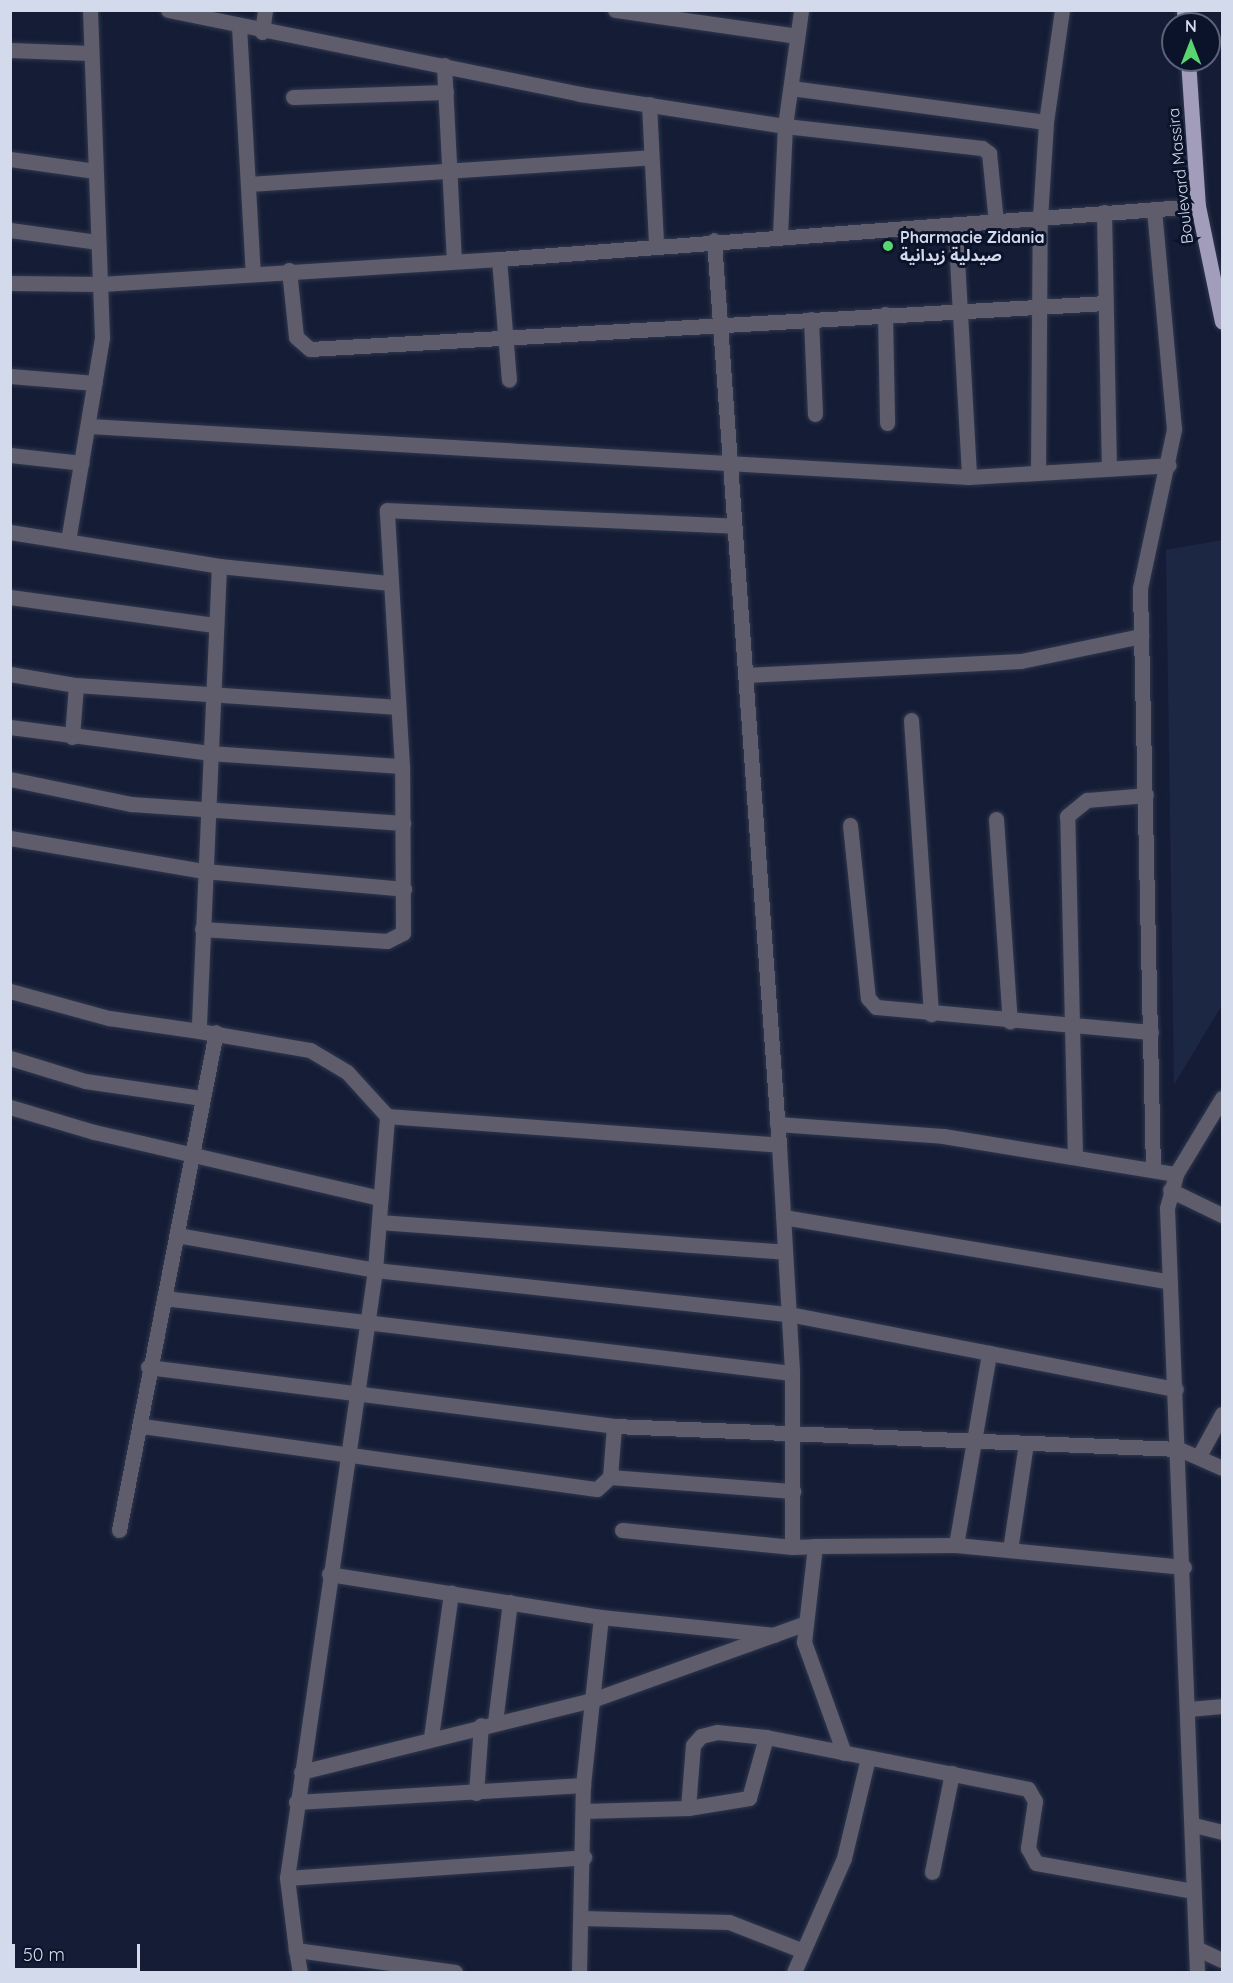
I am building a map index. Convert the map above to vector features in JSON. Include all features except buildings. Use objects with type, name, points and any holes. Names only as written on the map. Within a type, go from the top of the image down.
[{"type":"main road","name":"Boulevard Massira","points":[[1189,72],[1198,206],[1222,322]]},
{"type":"street","points":[[68,541],[95,384],[102,284],[98,242],[90,10]]},
{"type":"street","points":[[168,10],[262,32],[444,64],[649,104],[785,126],[982,148],[988,153],[996,222]]},
{"type":"street","points":[[262,32],[264,10]]},
{"type":"street","points":[[615,10],[797,36]]},
{"type":"street","points":[[780,235],[785,126],[801,10]]},
{"type":"street","points":[[1038,473],[1040,218],[1046,122],[1062,10]]},
{"type":"street","points":[[239,26],[253,273]]},
{"type":"street","points":[[10,50],[90,53]]},
{"type":"street","points":[[444,64],[454,260]]},
{"type":"street","points":[[791,88],[1046,122]]},
{"type":"street","points":[[293,98],[446,92]]},
{"type":"street","points":[[649,104],[656,244]]},
{"type":"street","points":[[249,184],[651,157]]},
{"type":"street","points":[[10,159],[95,171]]},
{"type":"street","points":[[10,283],[102,284],[289,270],[499,259],[656,244],[996,222],[1198,206]]},
{"type":"street","points":[[1153,1170],[1141,636],[1145,552],[1169,465],[1174,429],[1154,209]]},
{"type":"street","points":[[1104,212],[1109,468]]},
{"type":"street","points":[[955,224],[969,477]]},
{"type":"street","points":[[10,230],[98,242]]},
{"type":"street","points":[[714,240],[728,467],[746,675],[779,1145],[792,1373],[792,1546]]},
{"type":"street","points":[[499,259],[503,339],[509,380]]},
{"type":"street","points":[[289,270],[296,337],[310,349],[503,339],[960,309],[1105,303]]},
{"type":"street","points":[[885,314],[887,423]]},
{"type":"street","points":[[811,319],[815,414]]},
{"type":"street","points":[[10,376],[95,384]]},
{"type":"street","points":[[89,426],[728,467],[969,477],[1169,465]]},
{"type":"street","points":[[10,455],[82,463]]},
{"type":"street","points":[[202,929],[387,942],[403,933],[402,766],[384,521],[387,510],[399,507],[733,526]]},
{"type":"street","points":[[10,532],[219,566],[388,583]]},
{"type":"street","points":[[199,1031],[210,693],[219,566]]},
{"type":"street","points":[[10,597],[214,625]]},
{"type":"street","points":[[746,675],[1021,661],[1141,636]]},
{"type":"street","points":[[10,674],[76,685],[398,707]]},
{"type":"street","points":[[72,737],[76,685]]},
{"type":"street","points":[[911,720],[931,1014]]},
{"type":"street","points":[[10,727],[72,737],[209,753],[402,766]]},
{"type":"street","points":[[10,779],[102,801],[206,812],[403,823]]},
{"type":"street","points":[[1075,1157],[1067,816],[1087,800],[1146,795]]},
{"type":"street","points":[[996,819],[1010,1022]]},
{"type":"street","points":[[850,825],[868,998],[885,1010],[1072,1029],[1151,1032]]},
{"type":"street","points":[[10,838],[204,871],[404,889]]},
{"type":"street","points":[[10,991],[130,1022],[216,1032],[310,1050],[347,1072],[387,1116],[779,1145]]},
{"type":"street","points":[[119,1530],[142,1426],[148,1367],[177,1235],[189,1156],[216,1032]]},
{"type":"street","points":[[10,1058],[85,1081],[201,1098]]},
{"type":"street","points":[[1197,1972],[1184,1567],[1170,1282],[1170,1190],[1176,1174],[1218,1116],[1222,1098]]},
{"type":"street","points":[[10,1107],[189,1156],[381,1198]]},
{"type":"street","points":[[300,1972],[287,1878],[329,1574],[375,1270],[387,1116]]},
{"type":"street","points":[[777,1124],[932,1135],[1176,1174]]},
{"type":"street","points":[[1170,1190],[1222,1215]]},
{"type":"street","points":[[783,1217],[1170,1282]]},
{"type":"street","points":[[379,1222],[785,1252]]},
{"type":"street","points":[[177,1235],[375,1270],[789,1314],[1176,1389]]},
{"type":"street","points":[[164,1298],[367,1325],[792,1373]]},
{"type":"street","points":[[956,1545],[976,1441],[989,1353]]},
{"type":"street","points":[[148,1367],[614,1426],[1179,1449],[1222,1468]]},
{"type":"street","points":[[1199,1456],[1222,1414]]},
{"type":"street","points":[[142,1426],[597,1489],[610,1477],[614,1426]]},
{"type":"street","points":[[1010,1550],[1026,1443]]},
{"type":"street","points":[[610,1477],[793,1491]]},
{"type":"street","points":[[622,1530],[792,1546],[956,1545],[1184,1567]]},
{"type":"street","points":[[815,1546],[806,1623],[808,1665],[844,1753]]},
{"type":"street","points":[[329,1574],[602,1617],[779,1635]]},
{"type":"street","points":[[431,1737],[451,1592]]},
{"type":"street","points":[[476,1793],[510,1602]]},
{"type":"street","points":[[579,1972],[584,1857],[583,1785],[595,1699],[602,1617]]},
{"type":"street","points":[[301,1772],[431,1737],[595,1699],[779,1635],[806,1623]]},
{"type":"street","points":[[1188,1709],[1222,1706]]},
{"type":"street","points":[[688,1808],[693,1745],[702,1736],[717,1732],[766,1737],[952,1773],[1034,1793],[1028,1848],[1036,1863],[1193,1891]]},
{"type":"street","points":[[583,1811],[688,1808],[749,1798],[766,1737]]},
{"type":"street","points":[[794,1972],[801,1950],[844,1858],[868,1758]]},
{"type":"street","points":[[932,1872],[952,1773]]},
{"type":"street","points":[[296,1802],[583,1785]]},
{"type":"street","points":[[1194,1825],[1222,1832]]},
{"type":"street","points":[[287,1878],[584,1857]]},
{"type":"street","points":[[582,1918],[729,1922],[801,1950]]},
{"type":"street","points":[[1196,1948],[1222,1960]]},
{"type":"street","points":[[296,1950],[455,1972]]},
{"type":"shaded area","points":[[1222,540],[1222,1005],[1174,1085],[1166,550]]},
{"type":"place","name":"Pharmacie Zidania صيدلية زيدانية","points":[[888,246]]}]
